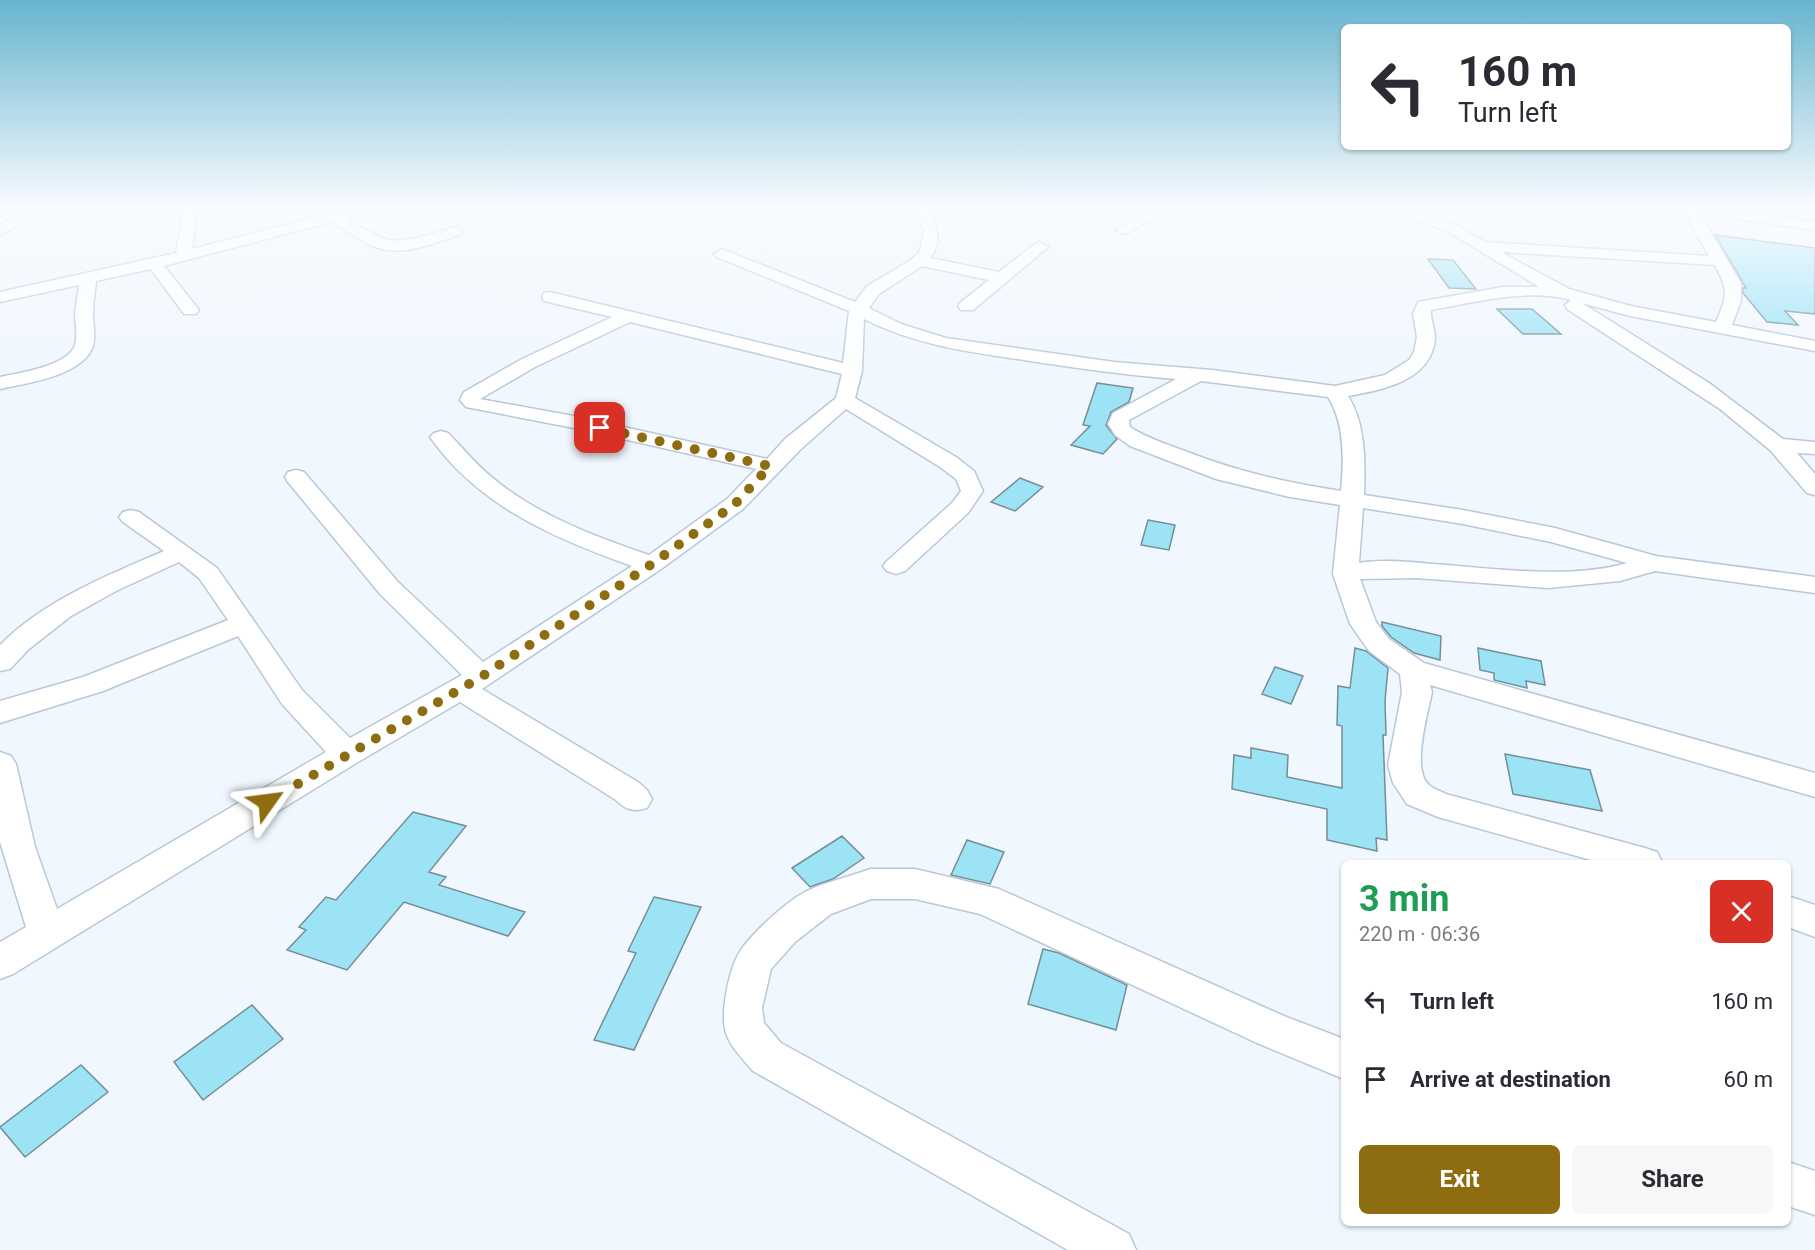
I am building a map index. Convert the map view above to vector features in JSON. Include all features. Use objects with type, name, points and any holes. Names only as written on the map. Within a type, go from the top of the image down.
[{"type":"street","points":[[0,297],[144,266]]},
{"type":"street","points":[[157,266],[189,310]]},
{"type":"street","points":[[752,266],[858,309],[895,328],[944,343],[1114,368],[1197,375],[1335,392],[1389,382],[1416,363],[1426,337],[1421,313],[1424,306],[1503,292],[1558,292],[1630,311],[1815,346]]},
{"type":"street","points":[[0,963],[347,754],[470,683],[652,564],[735,504],[770,466],[845,400],[852,371],[856,313],[873,290],[911,266]]},
{"type":"street","points":[[945,266],[1003,278]]},
{"type":"street","points":[[968,306],[1017,266]]},
{"type":"street","points":[[1514,266],[1558,292],[1729,405],[1776,445],[1815,488]]},
{"type":"street","points":[[1722,328],[1733,301],[1733,283],[1723,266]]},
{"type":"street","points":[[0,384],[36,375],[79,356],[85,346],[84,313],[88,278]]},
{"type":"street","points":[[550,297],[852,371]]},
{"type":"street","points":[[628,316],[482,388],[471,396],[470,400],[473,403],[579,423],[770,466]]},
{"type":"street","points":[[1197,375],[1120,417],[1118,424],[1122,431],[1138,441],[1224,474],[1290,490],[1463,517],[1555,535],[1654,563],[1815,585]]},
{"type":"street","points":[[1335,392],[1345,407],[1351,425],[1351,537],[1347,574],[1363,624],[1379,645],[1414,670],[1815,785]]},
{"type":"street","points":[[845,400],[948,462],[966,476],[972,490],[960,508],[896,567]]},
{"type":"street","points":[[441,437],[484,483],[511,503],[557,527],[652,564]]},
{"type":"street","points":[[1776,445],[1815,448]]},
{"type":"street","points":[[296,477],[470,683],[636,799]]},
{"type":"street","points":[[130,517],[182,552],[208,573],[292,697],[347,754]]},
{"type":"street","points":[[0,662],[12,648],[49,618],[85,594],[182,552]]},
{"type":"street","points":[[1347,574],[1369,569],[1416,570],[1548,580],[1620,573],[1654,563]]},
{"type":"street","points":[[0,712],[104,680],[243,624]]},
{"type":"street","points":[[1414,670],[1417,692],[1404,765],[1409,783],[1418,795],[1438,804],[1638,860]]},
{"type":"street","points":[[0,764],[18,847],[47,934]]},
{"type":"street","points":[[1113,1250],[767,1057],[745,1031],[743,1008],[754,962],[782,931],[818,903],[870,884],[915,884],[986,900],[1271,1030],[1341,1058]]},
{"type":"street","points":[[1791,913],[1815,921]]},
{"type":"street","points":[[1791,1185],[1815,1193]]},
{"type":"building","points":[[1433,266],[1458,266],[1476,289],[1449,288]]},
{"type":"building","points":[[1733,266],[1815,266],[1815,314],[1785,311],[1798,325],[1767,322],[1743,293],[1743,288],[1746,288]]},
{"type":"building","points":[[1497,309],[1532,309],[1561,334],[1523,334]]},
{"type":"building","points":[[1097,383],[1133,388],[1129,402],[1111,412],[1106,425],[1117,439],[1103,454],[1071,445],[1090,426],[1083,425]]},
{"type":"building","points":[[1020,478],[1043,487],[1015,511],[991,502]]},
{"type":"building","points":[[1148,520],[1175,525],[1169,550],[1141,545]]},
{"type":"building","points":[[1382,622],[1441,636],[1440,660],[1414,653],[1391,637],[1382,626]]},
{"type":"building","points":[[1355,648],[1366,651],[1388,668],[1385,701],[1386,735],[1383,735],[1387,840],[1376,838],[1377,851],[1327,840],[1327,809],[1232,789],[1234,755],[1251,758],[1251,748],[1288,755],[1287,777],[1342,788],[1342,726],[1337,725],[1338,686],[1350,688]]},
{"type":"building","points":[[1478,648],[1541,661],[1545,685],[1526,681],[1527,688],[1494,680],[1494,673],[1480,670]]},
{"type":"building","points":[[1275,667],[1303,676],[1291,704],[1262,694]]},
{"type":"building","points":[[1505,754],[1590,770],[1602,811],[1513,794]]},
{"type":"building","points":[[413,812],[466,826],[429,872],[446,877],[439,885],[525,912],[508,936],[404,902],[347,970],[287,950],[306,930],[299,927],[326,897],[336,900]]},
{"type":"building","points":[[842,836],[864,858],[833,879],[810,887],[792,868]]},
{"type":"building","points":[[967,840],[1004,852],[990,884],[951,875]]},
{"type":"building","points":[[654,897],[701,907],[634,1050],[594,1040],[636,953],[628,951]]},
{"type":"building","points":[[1043,949],[1059,953],[1127,985],[1116,1030],[1028,1004]]},
{"type":"building","points":[[252,1005],[283,1039],[203,1100],[174,1062]]},
{"type":"building","points":[[81,1065],[108,1092],[25,1157],[0,1127]]},
{"type":"route","points":[[267,802],[481,677],[652,564],[735,504],[770,466],[600,428]]}]
